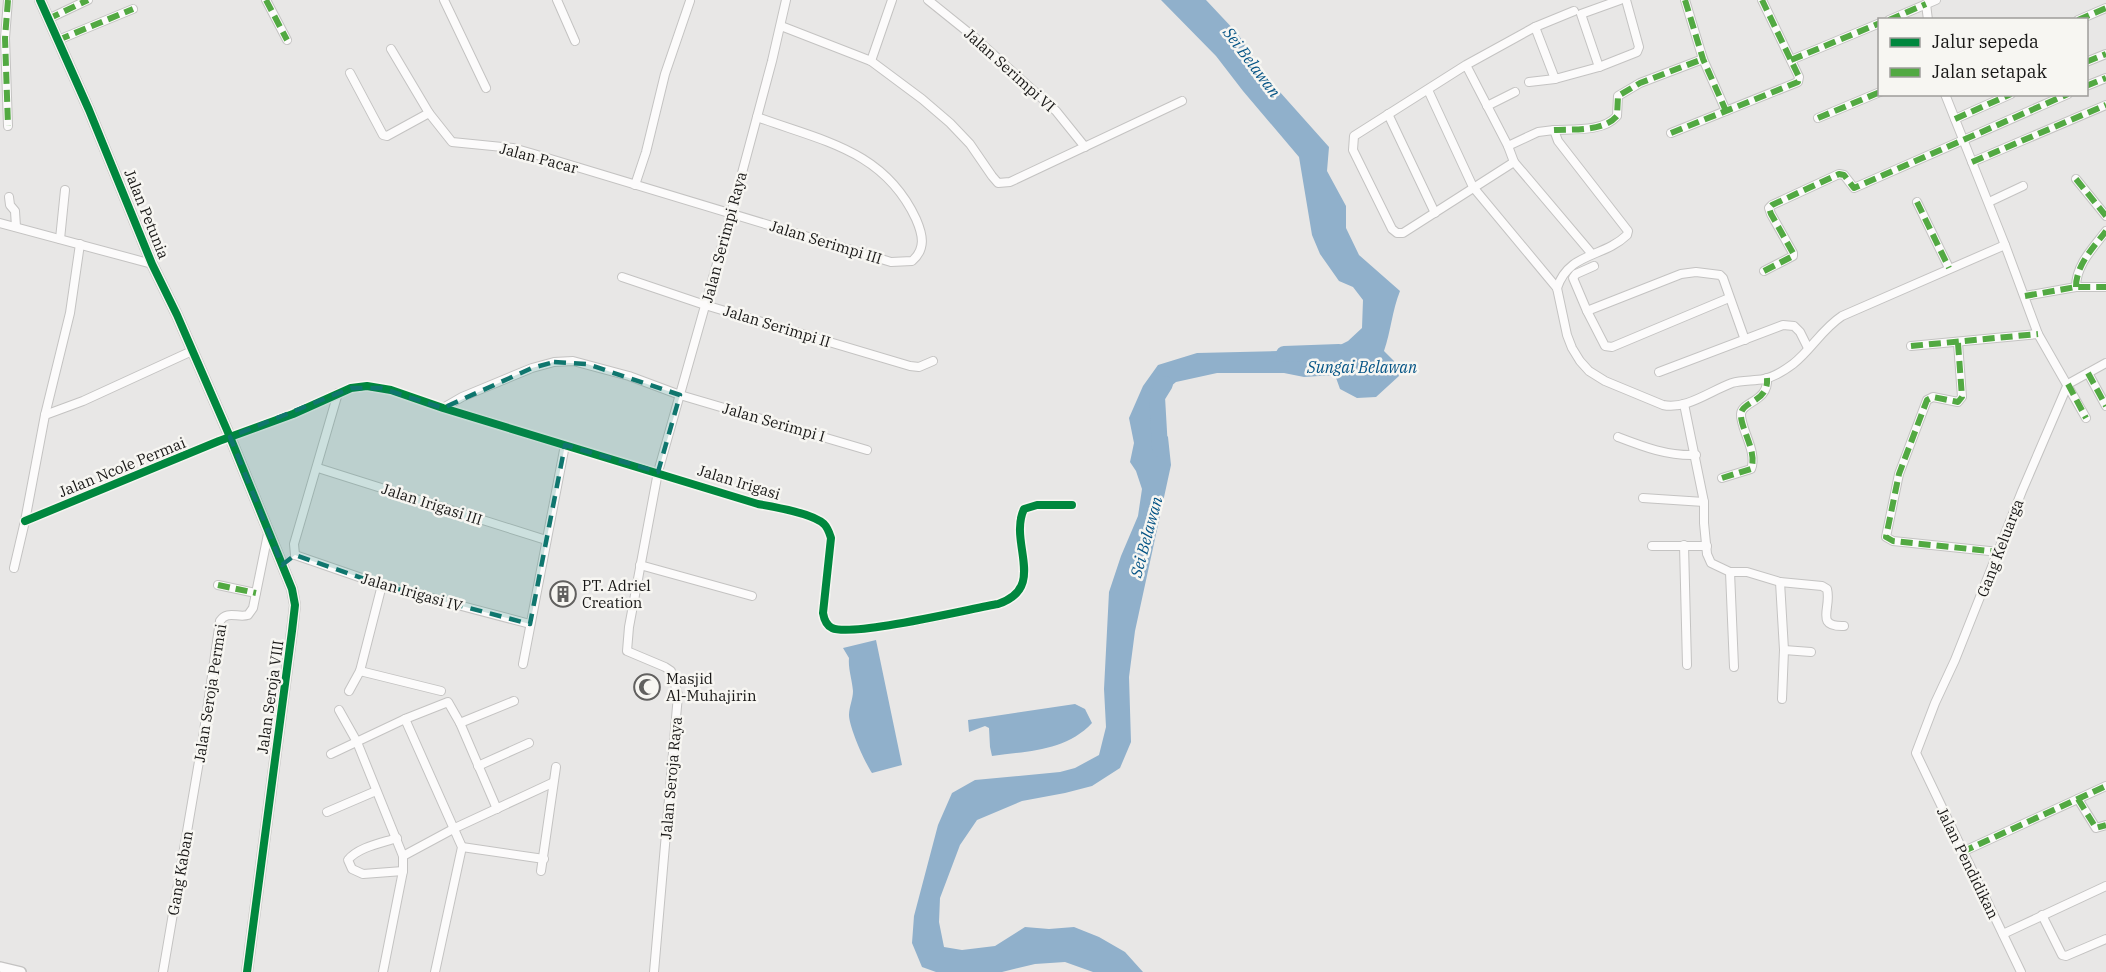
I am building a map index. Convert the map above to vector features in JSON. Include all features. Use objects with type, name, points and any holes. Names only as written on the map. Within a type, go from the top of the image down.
[{"type":"street","points":[[8,0],[5,38],[8,126]]},
{"type":"street","name":"Jalan Petunia","points":[[40,0],[94,120],[152,264],[230,437]]},
{"type":"street","points":[[48,19],[88,0]]},
{"type":"street","points":[[266,0],[287,40]]},
{"type":"street","points":[[444,0],[486,88]]},
{"type":"street","points":[[557,0],[575,40]]},
{"type":"street","name":"Jalan Serimpi Raya","points":[[658,472],[731,214],[786,0]]},
{"type":"street","points":[[871,61],[892,0]]},
{"type":"street","name":"Jalan Serimpi VI","points":[[928,0],[974,37],[1056,111],[1085,147]]},
{"type":"street","points":[[1599,67],[1581,14],[1620,0]]},
{"type":"street","points":[[1529,82],[1555,80],[1599,67],[1636,52],[1639,47],[1626,0]]},
{"type":"street","points":[[1685,0],[1703,59],[1726,111]]},
{"type":"street","points":[[1671,133],[1798,82],[1799,77],[1762,0]]},
{"type":"street","points":[[1894,18],[1936,0]]},
{"type":"street","points":[[635,185],[646,152],[665,74],[690,1]]},
{"type":"street","points":[[1926,4],[1928,18]]},
{"type":"street","points":[[2083,18],[2106,8]]},
{"type":"street","points":[[58,40],[133,9]]},
{"type":"street","points":[[1514,162],[1403,233],[1394,232],[1353,150],[1354,136],[1466,65],[1535,27],[1574,11]]},
{"type":"street","points":[[1791,60],[1878,24]]},
{"type":"street","points":[[781,26],[871,61],[950,123],[970,144],[998,183],[1010,182],[1182,101]]},
{"type":"street","points":[[1535,27],[1555,80]]},
{"type":"street","name":"Jalan Pacar","points":[[392,50],[429,113],[452,142],[513,148],[731,214]]},
{"type":"street","points":[[2088,61],[2106,54]]},
{"type":"street","points":[[1508,146],[1538,132],[1588,129],[1610,122],[1617,116],[1618,96],[1640,83],[1703,59]]},
{"type":"street","points":[[1466,65],[1514,162],[1592,254]]},
{"type":"street","points":[[350,73],[383,135],[387,136],[429,113]]},
{"type":"street","points":[[2088,85],[2106,78]]},
{"type":"street","points":[[1428,90],[1473,188],[1557,288],[1572,348],[1589,371],[1605,381],[1663,405],[1684,404],[1734,382],[1767,378],[1792,365],[1803,356],[1828,325],[1842,316],[2005,244]]},
{"type":"street","points":[[1487,106],[1515,92]]},
{"type":"street","points":[[1818,118],[1878,93]]},
{"type":"street","points":[[1947,96],[2038,334],[2086,418]]},
{"type":"street","points":[[1955,119],[2007,96]]},
{"type":"street","points":[[1764,271],[1793,256],[1794,253],[1771,214],[1769,208],[1772,205],[1839,174],[1844,175],[1854,188],[2064,96]]},
{"type":"street","points":[[1972,162],[2106,105]]},
{"type":"street","points":[[1388,114],[1435,213]]},
{"type":"street","name":"Jalan Serimpi III","points":[[731,214],[891,262],[912,261],[919,255],[923,238],[921,230],[896,185],[885,175],[856,153],[757,117]]},
{"type":"street","points":[[1554,130],[1558,141],[1628,231],[1619,243],[1567,268],[1557,288]]},
{"type":"street","points":[[2076,179],[2106,216]]},
{"type":"street","points":[[1989,202],[2023,186]]},
{"type":"street","points":[[60,239],[64,190]]},
{"type":"street","points":[[9,197],[10,205],[15,211],[16,227]]},
{"type":"street","points":[[1917,202],[1948,268]]},
{"type":"street","points":[[0,223],[152,264]]},
{"type":"street","points":[[2076,288],[2079,268],[2106,231]]},
{"type":"street","points":[[14,568],[45,415],[70,313],[80,244]]},
{"type":"street","points":[[1594,266],[1576,274],[1573,278],[1605,345],[1612,347],[1729,298]]},
{"type":"street","points":[[1587,311],[1681,274],[1696,272],[1720,275],[1745,340]]},
{"type":"street","name":"Jalan Serimpi II","points":[[622,277],[705,305],[910,366],[920,367],[933,361]]},
{"type":"street","points":[[2025,296],[2076,288],[2106,287]]},
{"type":"street","points":[[1659,372],[1783,325],[1791,324],[1800,332],[1808,348]]},
{"type":"street","points":[[1911,346],[2038,334]]},
{"type":"street","points":[[1958,343],[1962,397],[1958,402],[1933,397],[1927,400],[1899,474],[1886,537],[1893,541],[1999,552]]},
{"type":"street","points":[[45,415],[82,401],[192,351]]},
{"type":"street","name":"Jalan Serimpi I","points":[[443,408],[462,397],[532,368],[554,362],[573,361],[629,376],[680,395],[867,450]]},
{"type":"street","points":[[2068,384],[2106,363]]},
{"type":"street","points":[[2088,373],[2106,406]]},
{"type":"street","points":[[1722,478],[1751,469],[1754,464],[1741,413],[1765,392],[1768,386],[1767,378]]},
{"type":"street","name":"Gang Keluarga","points":[[1916,753],[2068,384]]},
{"type":"street","name":"Jalan Irigasi","points":[[230,437],[293,414],[351,388],[375,387],[758,504],[794,512],[823,523],[829,529],[831,538],[823,602],[824,621],[831,628],[843,630],[870,628],[998,604],[1011,599],[1021,590],[1024,575],[1020,518],[1024,509],[1037,505],[1072,505]]},
{"type":"street","points":[[282,565],[295,555],[294,544],[338,393]]},
{"type":"street","points":[[1684,404],[1704,502],[1708,558],[1730,572],[1747,572],[1780,582],[1822,586],[1827,589],[1826,619],[1828,623],[1832,627],[1844,626]]},
{"type":"street","name":"Jalan Ncole Permai","points":[[25,521],[230,437]]},
{"type":"street","name":"Jalan Seroja VIII","points":[[230,437],[292,589],[295,605],[247,972]]},
{"type":"street","points":[[1618,437],[1658,452],[1696,455]]},
{"type":"street","points":[[523,664],[565,445]]},
{"type":"street","name":"Jalan Irigasi III","points":[[318,468],[546,540]]},
{"type":"street","name":"Jalan Seroja Raya","points":[[654,972],[678,695],[671,671],[627,651],[640,565],[658,472]]},
{"type":"street","points":[[1643,498],[1704,502]]},
{"type":"street","name":"Jalan Seroja Permai","points":[[197,774],[220,621],[223,616],[229,614],[241,617],[248,615],[253,608],[268,534]]},
{"type":"street","points":[[1684,545],[1687,664]]},
{"type":"street","points":[[1652,546],[1707,546]]},
{"type":"street","name":"Jalan Irigasi IV","points":[[295,555],[382,585],[530,624]]},
{"type":"street","points":[[640,565],[752,596]]},
{"type":"street","points":[[1730,572],[1734,667]]},
{"type":"street","points":[[1780,582],[1784,650],[1782,699]]},
{"type":"street","points":[[218,585],[256,593]]},
{"type":"street","points":[[349,691],[360,672],[382,585]]},
{"type":"street","points":[[1784,650],[1811,652]]},
{"type":"street","points":[[360,672],[441,691]]},
{"type":"street","points":[[460,723],[514,701]]},
{"type":"street","points":[[331,754],[405,719],[448,702],[460,723],[497,808]]},
{"type":"street","points":[[339,710],[357,742],[404,856],[383,972]]},
{"type":"street","points":[[405,719],[462,847],[435,972]]},
{"type":"street","points":[[478,766],[529,742]]},
{"type":"street","name":"Jalan Pendidikan","points":[[1916,753],[2021,972]]},
{"type":"street","points":[[541,871],[556,767]]},
{"type":"street","name":"Gang Kaban","points":[[163,972],[197,774]]},
{"type":"street","points":[[404,856],[455,828],[552,783]]},
{"type":"street","points":[[1962,852],[2106,786]]},
{"type":"street","points":[[327,812],[376,791]]},
{"type":"street","points":[[2078,799],[2096,828],[2106,825]]},
{"type":"street","points":[[397,838],[365,849],[348,860],[352,869],[363,874],[403,871]]},
{"type":"street","points":[[462,847],[543,859]]},
{"type":"street","points":[[2003,934],[2106,886]]},
{"type":"street","points":[[2042,915],[2062,955],[2066,956],[2106,939]]},
{"type":"street","points":[[0,967],[21,972]]},
{"type":"highlighted area","points":[[554,362],[587,364],[680,395],[658,472],[565,445],[530,624],[382,585],[295,555],[282,565],[230,437],[351,388],[381,388],[443,408],[532,368]]},
{"type":"water","name":"Sungai Belawan","points":[[1161,0],[1206,0],[1237,33],[1271,82],[1329,147],[1327,171],[1346,206],[1346,228],[1359,255],[1400,291],[1384,351],[1394,361],[1399,376],[1376,397],[1357,398],[1340,389],[1335,375],[1304,377],[1284,373],[1217,373],[1176,382],[1158,397],[1156,423],[1168,437],[1171,465],[1135,631],[1129,677],[1131,742],[1120,768],[1092,786],[1022,801],[977,820],[960,845],[940,898],[939,922],[944,947],[962,950],[995,946],[1025,927],[1049,929],[1074,927],[1099,937],[1125,952],[1143,972],[1093,972],[1065,962],[1035,964],[1002,972],[936,972],[922,967],[912,943],[914,916],[938,825],[952,793],[975,780],[1060,772],[1075,768],[1099,755],[1106,727],[1104,689],[1109,592],[1138,516],[1142,489],[1136,471],[1130,462],[1134,443],[1129,418],[1143,386],[1158,365],[1197,353],[1328,351],[1348,341],[1362,328],[1363,300],[1353,287],[1339,281],[1320,254],[1312,235],[1299,157],[1216,56]]},
{"type":"water","points":[[876,640],[902,765],[872,773],[858,745],[850,721],[849,712],[853,691],[849,658],[843,648]]},
{"type":"water","points":[[1075,704],[1085,709],[1092,723],[1070,739],[1046,748],[992,756],[989,728],[985,726],[969,732],[968,720]]},
{"type":"waterway","name":"Sei Belawan","points":[[1284,354],[1339,352]]},
{"type":"waterway","name":"Sei Belawan","points":[[1160,449],[1157,397],[1165,384]]},
{"type":"marked path","points":[[8,0],[5,38],[8,126]]},
{"type":"marked path","points":[[48,19],[88,0]]},
{"type":"marked path","points":[[266,0],[287,40]]},
{"type":"marked path","points":[[1685,0],[1703,59],[1726,111]]},
{"type":"marked path","points":[[1671,133],[1798,82],[1799,77],[1762,0]]},
{"type":"marked path","points":[[1894,18],[1926,4]]},
{"type":"marked path","points":[[2083,18],[2106,8]]},
{"type":"marked path","points":[[58,40],[133,9]]},
{"type":"marked path","points":[[1791,60],[1878,24]]},
{"type":"marked path","points":[[2088,61],[2106,54]]},
{"type":"marked path","points":[[1554,130],[1587,129],[1604,125],[1617,116],[1618,96],[1640,83],[1703,59]]},
{"type":"marked path","points":[[2088,85],[2106,78]]},
{"type":"marked path","points":[[1818,118],[1878,93]]},
{"type":"marked path","points":[[1955,119],[2007,96]]},
{"type":"marked path","points":[[1764,271],[1793,256],[1771,214],[1769,208],[1772,205],[1839,174],[1844,175],[1854,188],[2063,96]]},
{"type":"marked path","points":[[1972,162],[2106,105]]},
{"type":"marked path","points":[[2076,179],[2106,216]]},
{"type":"marked path","points":[[1917,202],[1949,268]]},
{"type":"marked path","points":[[2076,287],[2082,264],[2106,231]]},
{"type":"marked path","points":[[2025,296],[2076,287],[2106,287]]},
{"type":"marked path","points":[[1911,346],[2038,334]]},
{"type":"marked path","points":[[1958,343],[1962,397],[1958,402],[1933,397],[1927,400],[1899,474],[1886,537],[1893,541],[1999,552]]},
{"type":"marked path","points":[[2088,373],[2106,406]]},
{"type":"marked path","points":[[1722,478],[1751,469],[1753,462],[1751,448],[1741,414],[1746,406],[1764,392],[1767,378]]},
{"type":"marked path","points":[[2068,384],[2086,418]]},
{"type":"marked path","points":[[218,585],[256,593]]},
{"type":"marked path","points":[[1962,852],[2106,786]]},
{"type":"marked path","points":[[2078,799],[2096,828],[2106,825]]},
{"type":"cycle path","points":[[40,0],[89,110],[152,264],[177,315],[230,437],[292,589],[295,605],[292,631],[247,972]]},
{"type":"cycle path","points":[[25,521],[219,441],[293,414],[351,388],[367,386],[391,390],[758,504],[793,511],[818,520],[824,524],[831,538],[823,613],[826,622],[832,628],[844,630],[886,626],[998,604],[1013,596],[1021,587],[1024,563],[1020,522],[1024,509],[1037,505],[1072,505]]},
{"type":"place","name":"PT. Adriel Creation","points":[[563,594]]},
{"type":"place","name":"Masjid Al-Muhajirin","points":[[647,687]]}]
